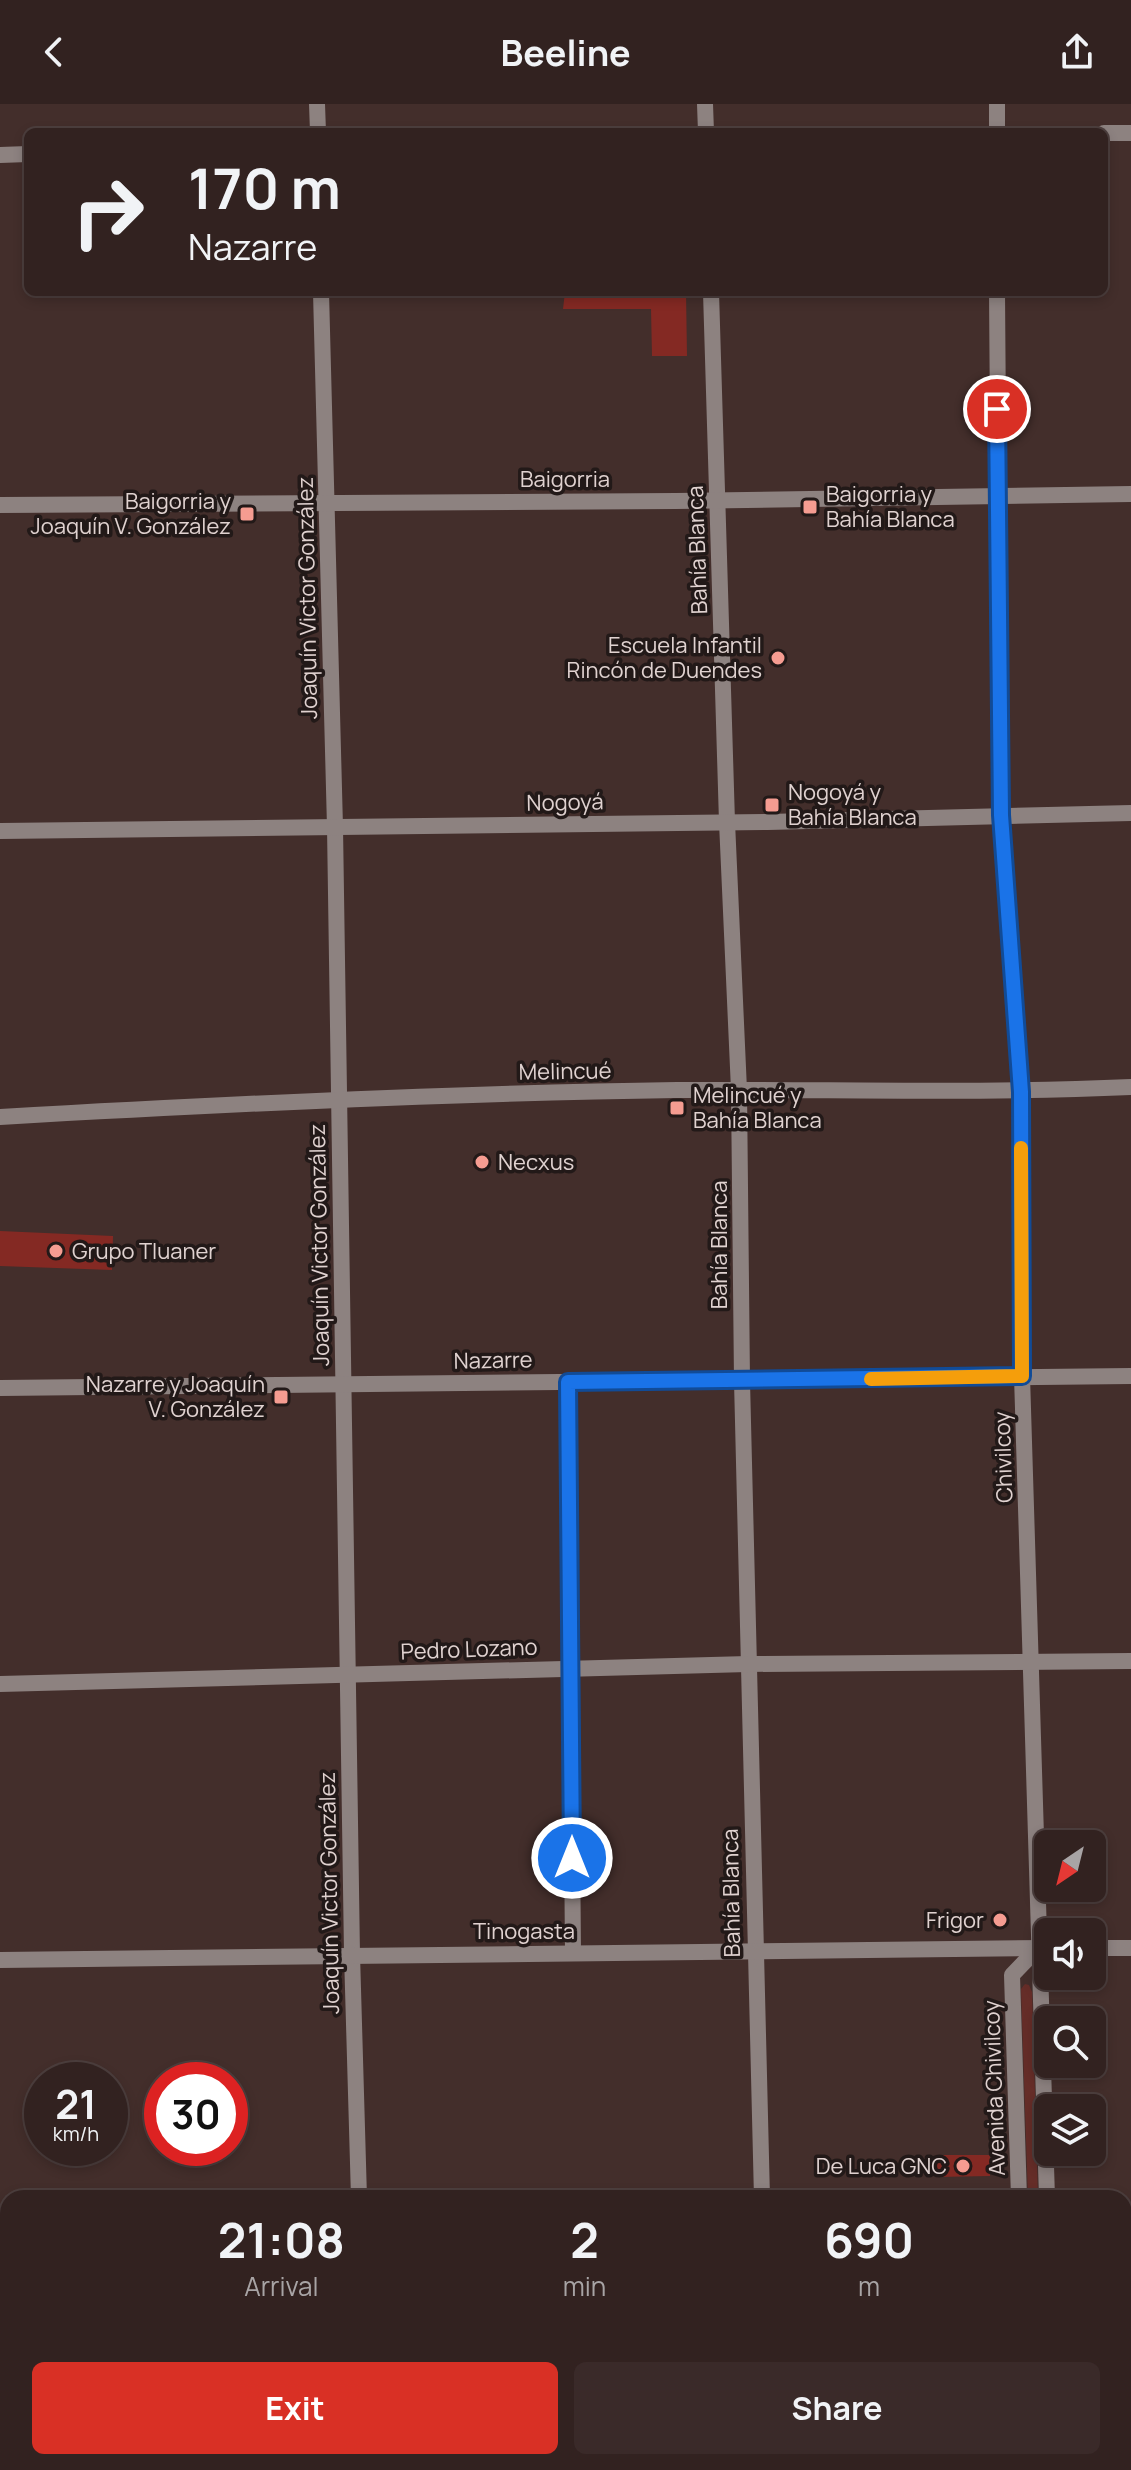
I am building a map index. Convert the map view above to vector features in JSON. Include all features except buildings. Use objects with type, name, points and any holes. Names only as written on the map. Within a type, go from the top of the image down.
[{"type":"street","points":[[317,104],[318,128]]},
{"type":"street","points":[[705,104],[706,128]]},
{"type":"street","points":[[997,104],[997,128]]},
{"type":"street","points":[[1108,133],[1131,133]]},
{"type":"street","points":[[0,155],[24,154]]},
{"type":"street","name":"Joaquín Victor González","points":[[321,296],[335,827],[347,1675],[359,2190]]},
{"type":"street","name":"Bahía Blanca","points":[[711,296],[727,822],[739,1090],[742,1381],[762,2190]]},
{"type":"street","name":"Chivilcoy","points":[[997,296],[1001,815],[1021,1092],[1022,1376],[1042,1918]]},
{"type":"street","name":"Baigorria","points":[[0,505],[1131,494]]},
{"type":"street","name":"Nogoyá","points":[[0,831],[727,822],[1131,813]]},
{"type":"street","name":"Melincué","points":[[0,1117],[339,1098],[739,1090],[1021,1092],[1131,1087]]},
{"type":"street","name":"Nazarre","points":[[0,1388],[1131,1376]]},
{"type":"street","points":[[568,1382],[573,1953]]},
{"type":"street","name":"Pedro Lozano","points":[[0,1684],[748,1664],[1131,1661]]},
{"type":"street","name":"Tinogasta","points":[[0,1960],[1034,1948]]},
{"type":"street","points":[[1106,1948],[1131,1948]]},
{"type":"street","name":"Avenida Chivilcoy","points":[[1019,2190],[1012,1975],[1034,1956]]},
{"type":"street","points":[[1044,1990],[1047,2190]]},
{"type":"shaded area","points":[[1025,1984],[1032,1992],[1034,2166],[1037,2166],[1038,2190],[1028,2190],[1021,1989]]},
{"type":"slow traffic","points":[[871,1379],[1022,1376],[1021,1148]]},
{"type":"place","name":"Baigorria y Bahía Blanca","points":[[810,507]]},
{"type":"place","name":"Baigorria y Joaquín V. González","points":[[247,514]]},
{"type":"place","name":"Escuela Infantil Rincón de Duendes","points":[[778,658]]},
{"type":"place","name":"Nogoyá y Bahía Blanca","points":[[772,805]]},
{"type":"place","name":"Melincué y Bahía Blanca","points":[[677,1108]]},
{"type":"place","name":"Necxus","points":[[482,1162]]},
{"type":"place","name":"Grupo Tluaner","points":[[56,1251]]},
{"type":"place","name":"Nazarre y Joaquín V. González","points":[[281,1397]]},
{"type":"place","name":"Frigor","points":[[1000,1920]]},
{"type":"place","name":"De Luca GNC","points":[[963,2166]]},
{"type":"route","points":[[572,1858],[568,1382],[1022,1376],[1021,1092],[1001,815],[997,409]]}]
